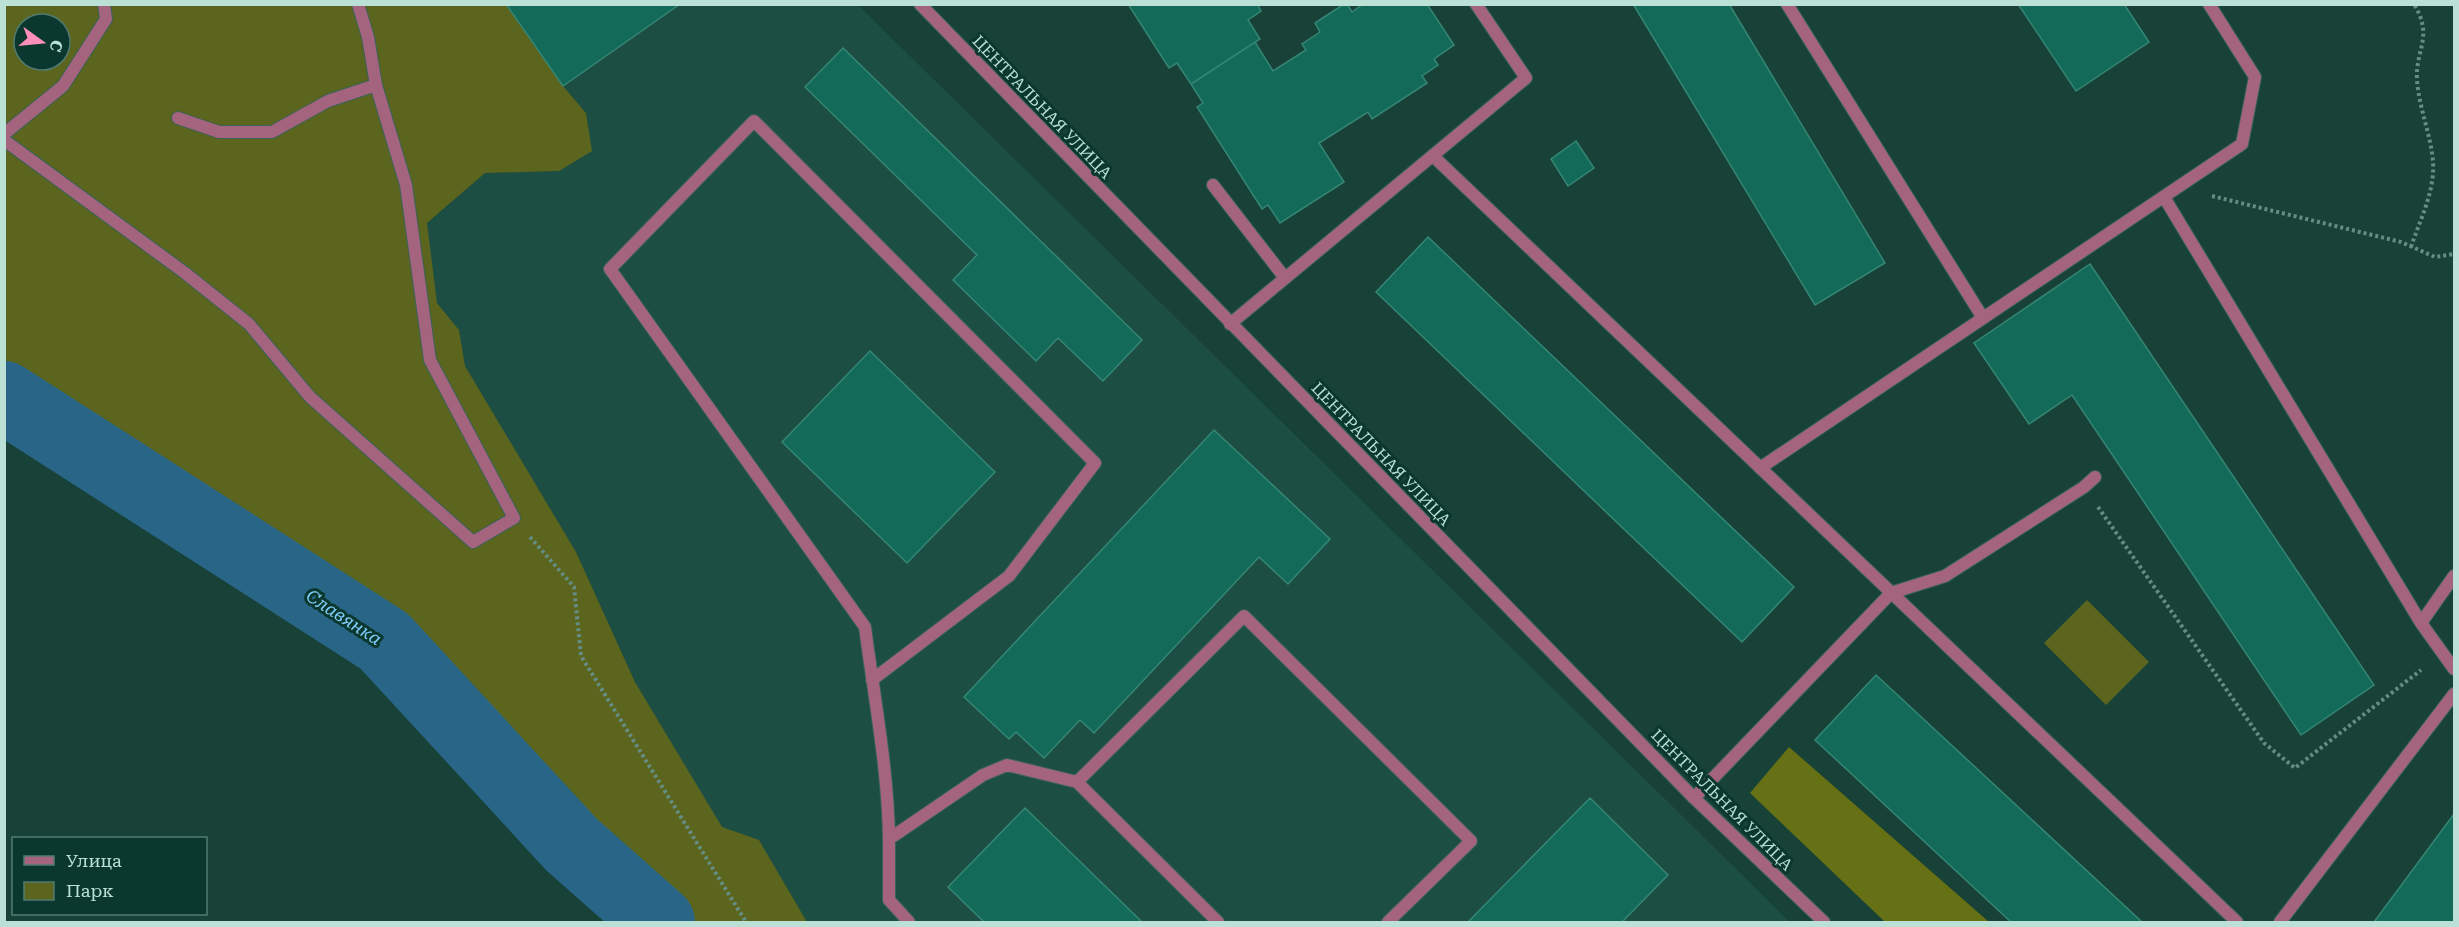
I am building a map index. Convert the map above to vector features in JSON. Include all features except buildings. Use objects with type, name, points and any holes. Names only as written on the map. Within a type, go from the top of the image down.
[{"type":"street","points":[[4,134],[63,86],[106,19],[104,4]]},
{"type":"street","points":[[4,140],[185,273],[249,324],[310,397],[473,542],[513,518],[430,360],[406,185],[376,85],[368,37],[358,4]]},
{"type":"street","name":"ЦЕНТРАЛЬНАЯ УЛИЦА","points":[[920,4],[1694,798],[1824,922]]},
{"type":"street","points":[[1230,324],[1526,78],[1476,4]]},
{"type":"street","points":[[1787,4],[1983,318]]},
{"type":"street","points":[[1760,468],[2242,144],[2255,77],[2209,4]]},
{"type":"street","points":[[178,118],[219,132],[272,132],[328,101],[376,85]]},
{"type":"street","points":[[872,680],[1009,576],[1095,463],[754,121],[610,269],[865,627],[872,680],[889,800],[889,900],[909,922]]},
{"type":"street","points":[[1433,156],[2237,922]]},
{"type":"street","points":[[1213,185],[1285,278]]},
{"type":"street","points":[[2164,197],[2421,623],[2454,669]]},
{"type":"street","points":[[1694,798],[1891,593],[1945,576],[2084,487],[2095,477]]},
{"type":"street","points":[[2421,623],[2454,576]]},
{"type":"street","points":[[1077,782],[1244,616],[1471,841],[1388,922]]},
{"type":"street","points":[[2280,922],[2454,694]]},
{"type":"street","points":[[889,839],[983,775],[1007,765],[1077,782],[1218,922]]},
{"type":"path","points":[[2411,247],[2432,185],[2433,162],[2417,79],[2425,36],[2420,14],[2414,4]]},
{"type":"path","points":[[2180,186],[2400,242],[2435,257],[2454,254]]},
{"type":"path","points":[[2084,487],[2264,743],[2295,768],[2443,653]]},
{"type":"path","points":[[513,518],[574,587],[581,656],[746,922]]},
{"type":"shaded area","points":[[506,5],[858,5],[1790,922],[807,922],[759,840],[722,828],[635,682],[576,552],[465,366],[459,330],[437,303],[426,224],[485,173],[559,171],[586,113],[563,86]]},
{"type":"green space","points":[[4,5],[506,5],[563,86],[586,113],[592,151],[559,171],[485,173],[427,223],[437,303],[459,330],[465,366],[576,552],[635,682],[722,827],[759,840],[807,922],[694,922],[683,909],[591,828],[517,746],[438,671],[348,602],[5,375]]},
{"type":"green space","points":[[2087,600],[2149,662],[2106,705],[2044,643]]},
{"type":"green space","points":[[1789,747],[1989,922],[1885,922],[1750,793]]},
{"type":"waterway","name":"Славянка","points":[[4,397],[384,641],[572,845],[659,922]]}]
